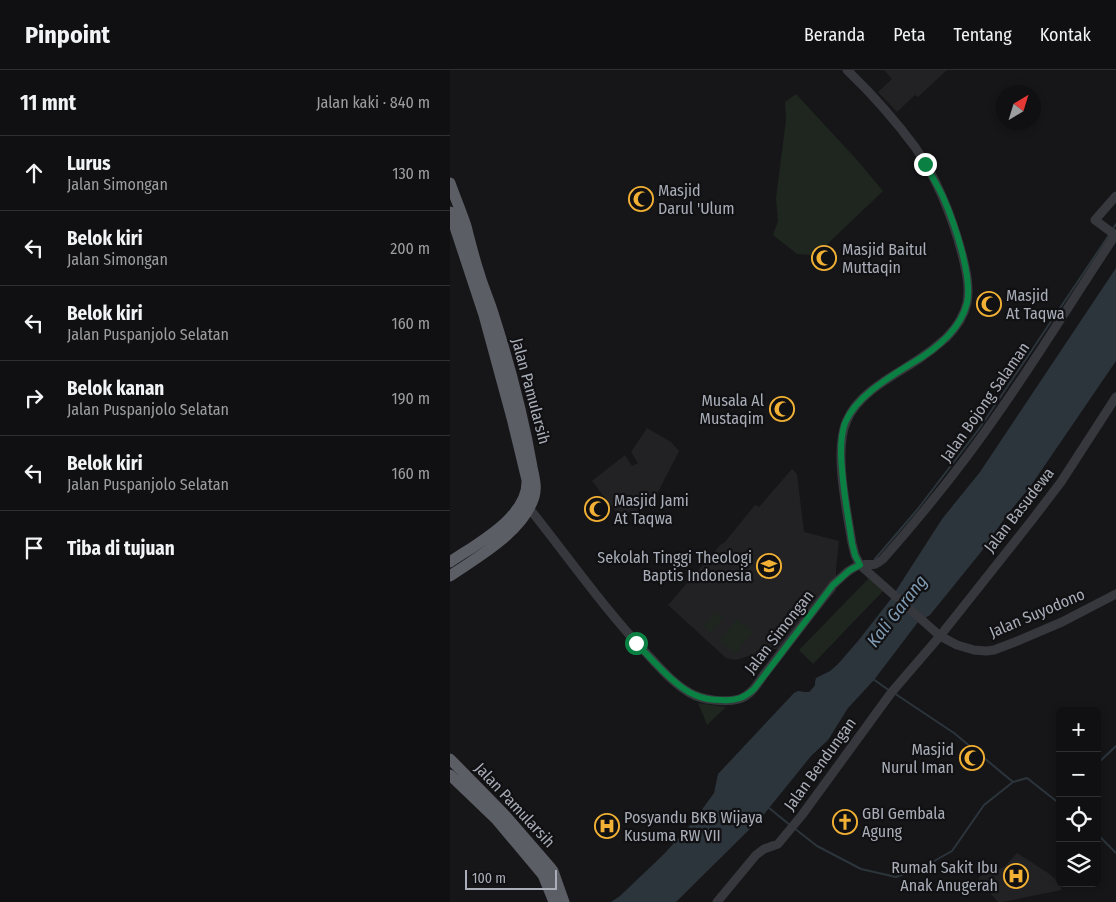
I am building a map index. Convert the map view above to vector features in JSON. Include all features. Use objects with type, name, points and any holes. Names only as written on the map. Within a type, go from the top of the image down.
[{"type":"highway","name":"Jalan Pamularsih","points":[[450,183],[493,312],[523,420],[535,486],[534,498],[494,532],[450,562]]},
{"type":"highway","name":"Jalan Pamularsih","points":[[450,212],[484,315],[527,480],[525,506],[519,524],[512,532],[450,576]]},
{"type":"highway","name":"Jalan Pamularsih","points":[[450,760],[500,816],[550,867],[564,902]]},
{"type":"highway","name":"Jalan Pamularsih","points":[[450,775],[500,816],[543,875],[554,902]]},
{"type":"street","points":[[847,70],[870,92],[915,147],[925,164],[942,196],[958,239],[967,275],[968,289],[964,310],[947,337],[919,359],[877,386],[851,412],[842,432],[841,459],[852,543],[860,565]]},
{"type":"street","points":[[1115,234],[1097,222],[1116,196]]},
{"type":"street","name":"Jalan Bojong Salaman","points":[[860,565],[872,565],[883,559],[968,455],[1008,398],[1115,234]]},
{"type":"street","name":"Jalan Basudewa","points":[[940,636],[1061,482],[1116,397]]},
{"type":"street","name":"Jalan Simongan","points":[[525,506],[636,643],[678,684],[690,693],[704,698],[734,700],[743,698],[748,694],[764,676],[833,585],[850,570],[860,565]]},
{"type":"street","name":"Jalan Suyodono","points":[[860,565],[940,636],[967,648],[986,651],[1015,642],[1062,622],[1116,594]]},
{"type":"street","name":"Jalan Bendungan","points":[[717,902],[756,854],[778,844],[782,840],[893,690],[940,636]]},
{"type":"shaded area","points":[[884,70],[947,70],[918,97],[915,95],[897,112],[878,92],[892,79]]},
{"type":"shaded area","points":[[796,94],[883,191],[816,255],[797,254],[773,235],[778,221],[776,198],[786,120],[785,102]]},
{"type":"shaded area","points":[[647,428],[671,442],[679,451],[658,495],[623,521],[592,481],[625,455],[632,466],[638,463],[631,452]]},
{"type":"shaded area","name":"Sekolah Tinggi Theologi Baptis Indonesia","points":[[792,469],[797,474],[804,532],[839,541],[836,591],[781,650],[767,648],[736,660],[726,658],[668,605],[721,544],[724,543],[755,505],[759,507]]},
{"type":"shaded area","points":[[869,578],[883,591],[813,664],[799,650]]},
{"type":"shaded area","points":[[716,612],[723,617],[711,633],[703,627]]},
{"type":"shaded area","points":[[737,619],[753,632],[735,654],[719,641]]},
{"type":"shaded area","points":[[698,703],[726,707],[707,725]]},
{"type":"shaded area","name":"Rumah Sakit Ibu Anak Anugerah","points":[[1017,853],[1048,873],[1056,880],[1056,887],[1061,887],[1061,890],[998,902],[978,879],[984,872],[993,872],[1004,867]]},
{"type":"water","name":"Kali Garang","points":[[1116,268],[1116,361],[1030,487],[1007,515],[981,552],[930,615],[918,622],[874,680],[848,708],[828,740],[811,756],[761,818],[676,902],[611,902],[620,896],[664,854],[693,822],[714,793],[718,774],[794,693],[798,691],[809,692],[815,685],[816,678],[830,671],[838,664],[858,641],[890,600],[942,519],[980,472]]},
{"type":"waterway","points":[[1113,229],[1116,224]]},
{"type":"waterway","points":[[875,559],[917,510],[979,429],[1109,235]]},
{"type":"waterway","points":[[873,679],[890,691]]},
{"type":"waterway","points":[[894,693],[954,733],[1013,782],[1027,778],[1056,801]]},
{"type":"waterway","points":[[1101,760],[1116,746]]},
{"type":"waterway","points":[[794,828],[817,846],[861,869],[896,877],[927,865],[952,851],[984,805],[1013,782]]},
{"type":"waterway","points":[[769,808],[790,825]]},
{"type":"waterway","points":[[1101,838],[1116,853]]},
{"type":"place","name":"Masjid Darul 'Ulum","points":[[641,199]]},
{"type":"place","name":"Masjid Baitul Muttaqin","points":[[824,258]]},
{"type":"place","name":"Masjid At Taqwa","points":[[989,304]]},
{"type":"place","name":"Musala Al Mustaqim","points":[[782,409]]},
{"type":"place","name":"Masjid Jami At Taqwa","points":[[597,509]]},
{"type":"place","name":"Sekolah Tinggi Theologi Baptis Indonesia","points":[[769,566]]},
{"type":"place","name":"Masjid Nurul Iman","points":[[972,758]]},
{"type":"place","name":"GBI Gembala Agung","points":[[845,822]]},
{"type":"place","name":"Posyandu BKB Wijaya Kusuma RW VII","points":[[607,826]]},
{"type":"place","name":"Rumah Sakit Ibu Anak Anugerah","points":[[1016,876]]},
{"type":"route","points":[[636,643],[656,664],[690,693],[704,698],[728,701],[743,698],[754,689],[833,585],[850,570],[860,565],[852,543],[841,459],[842,432],[846,422],[856,406],[877,386],[919,359],[947,337],[959,321],[966,304],[967,275],[958,239],[942,196],[925,164]]}]
